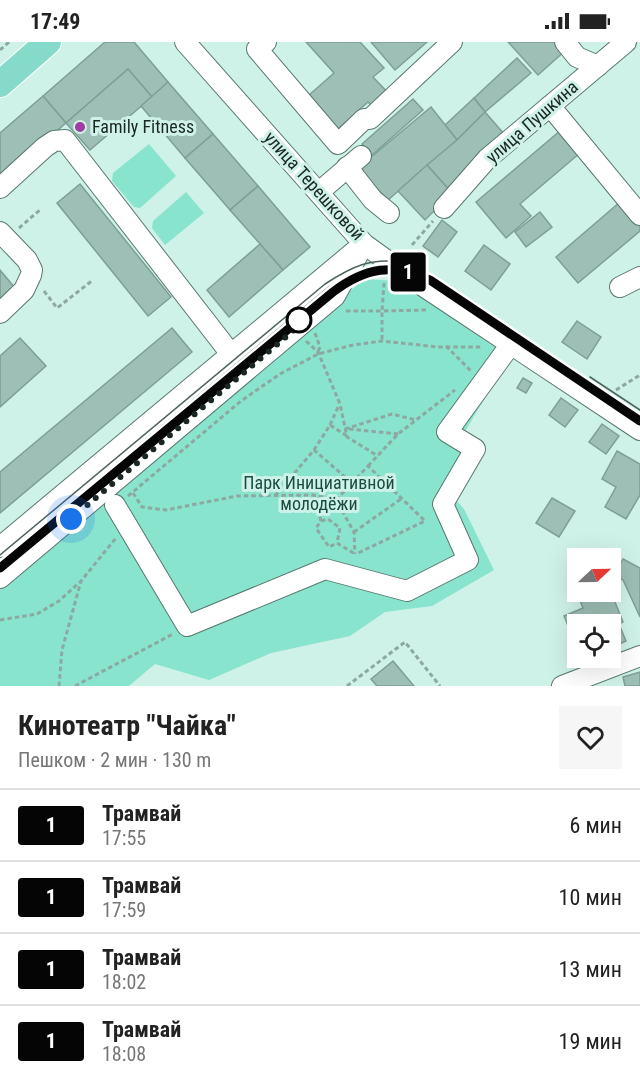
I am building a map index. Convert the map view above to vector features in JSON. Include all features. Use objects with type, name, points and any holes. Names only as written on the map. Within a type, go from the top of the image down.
[{"type":"main road","points":[[0,84],[48,42]]},
{"type":"street","name":"улица Терешковой","points":[[186,42],[364,244],[414,280],[640,430]]},
{"type":"street","points":[[266,42],[257,49],[338,144],[364,120],[370,119],[452,42]]},
{"type":"street","points":[[565,42],[577,57],[609,51]]},
{"type":"street","name":"улица Пушкина","points":[[444,208],[487,159],[550,106],[609,51]]},
{"type":"street","points":[[550,106],[640,215]]},
{"type":"street","points":[[0,188],[45,147],[54,141],[65,140],[231,354]]},
{"type":"street","points":[[319,192],[354,161],[373,200],[389,213]]},
{"type":"street","points":[[0,313],[24,290],[32,270],[27,260],[3,235]]},
{"type":"street","points":[[0,547],[364,244]]},
{"type":"street","points":[[0,578],[335,296],[364,244]]},
{"type":"street","points":[[620,287],[640,277]]},
{"type":"street","points":[[116,505],[187,626],[325,569],[406,591],[468,560],[443,504],[475,449],[447,432],[511,344]]},
{"type":"street","points":[[562,686],[640,656]]},
{"type":"path","points":[[0,50],[9,42]]},
{"type":"path","points":[[412,245],[444,208]]},
{"type":"path","points":[[3,235],[41,209]]},
{"type":"path","points":[[31,275],[57,308],[93,280]]},
{"type":"path","points":[[382,341],[384,283]]},
{"type":"path","points":[[339,311],[432,310]]},
{"type":"path","points":[[313,327],[320,347],[318,353]]},
{"type":"path","points":[[305,340],[318,353],[340,404],[347,437]]},
{"type":"path","points":[[116,505],[241,401],[280,374],[318,353],[382,341],[488,347]]},
{"type":"path","points":[[446,346],[474,375],[484,381]]},
{"type":"path","points":[[616,390],[640,375]]},
{"type":"path","points":[[336,500],[398,434],[458,387]]},
{"type":"path","points":[[274,496],[314,450],[340,404]]},
{"type":"path","points":[[345,429],[392,414],[416,420]]},
{"type":"path","points":[[330,425],[378,456]]},
{"type":"path","points":[[345,429],[398,434]]},
{"type":"path","points":[[314,450],[352,483]]},
{"type":"path","points":[[355,555],[425,521],[368,466]]},
{"type":"path","points":[[129,487],[142,507],[166,510],[237,496],[314,495],[336,500],[354,532],[355,555]]},
{"type":"path","points":[[314,495],[321,521]]},
{"type":"path","points":[[354,532],[401,499]]},
{"type":"path","points":[[328,519],[340,528],[337,543],[329,547],[316,528],[321,521],[328,519]]},
{"type":"path","points":[[0,621],[37,614],[59,601],[81,582],[128,524]]},
{"type":"path","points":[[337,543],[355,555]]},
{"type":"path","points":[[59,686],[62,650],[81,582]]},
{"type":"path","points":[[75,686],[187,626]]},
{"type":"path","points":[[347,686],[405,642],[440,686]]},
{"type":"green space","points":[[149,144],[176,176],[140,208],[134,207],[112,181],[113,173]]},
{"type":"green space","points":[[186,192],[204,213],[165,245],[152,228],[153,221]]},
{"type":"green space","name":"Парк Инициативной молодёжи","points":[[364,279],[397,281],[509,357],[463,435],[484,447],[454,498],[464,509],[494,570],[432,606],[385,612],[350,636],[271,653],[209,680],[155,664],[129,686],[0,686],[0,588]]},
{"type":"building","points":[[105,42],[134,42],[168,82],[152,97],[128,69],[66,123],[43,96]]},
{"type":"building","points":[[306,42],[360,42],[384,68],[373,77],[391,96],[375,109],[368,102],[338,129],[308,96],[334,73]]},
{"type":"building","points":[[371,42],[427,42],[395,70]]},
{"type":"building","points":[[508,42],[559,42],[566,50],[538,75]]},
{"type":"building","points":[[517,58],[531,73],[485,112],[474,98]]},
{"type":"building","points":[[128,69],[152,97],[90,150],[66,123]]},
{"type":"building","points":[[168,82],[213,134],[185,158],[141,106]]},
{"type":"building","points":[[43,96],[66,123],[0,180],[0,133]]},
{"type":"building","points":[[474,98],[485,112],[457,140],[445,125]]},
{"type":"building","points":[[413,99],[423,110],[372,155],[362,144]]},
{"type":"building","points":[[431,107],[457,140],[388,200],[358,168]]},
{"type":"building","points":[[485,112],[505,135],[452,193],[427,165]]},
{"type":"building","points":[[561,130],[580,153],[520,204],[531,216],[506,238],[476,202]]},
{"type":"building","points":[[213,134],[258,186],[230,210],[185,158]]},
{"type":"building","points":[[427,165],[452,193],[425,220],[398,191]]},
{"type":"building","points":[[80,184],[171,297],[148,316],[57,203]]},
{"type":"building","points":[[258,186],[310,247],[283,270],[230,210]]},
{"type":"building","points":[[620,202],[640,226],[640,231],[578,283],[556,257]]},
{"type":"building","points":[[540,212],[552,227],[526,247],[515,232]]},
{"type":"building","points":[[442,220],[457,232],[438,257],[423,246]]},
{"type":"building","points":[[260,244],[283,270],[229,317],[207,290]]},
{"type":"building","points":[[484,245],[510,264],[491,290],[465,271]]},
{"type":"building","points":[[0,270],[15,288],[0,301]]},
{"type":"building","points":[[577,321],[601,337],[587,359],[562,342]]},
{"type":"building","points":[[172,328],[192,352],[0,513],[0,472]]},
{"type":"building","points":[[20,338],[46,366],[0,407],[0,356]]},
{"type":"building","points":[[523,378],[532,383],[526,393],[517,388]]},
{"type":"building","points":[[561,398],[578,410],[565,427],[549,415]]},
{"type":"building","points":[[602,424],[619,436],[606,454],[589,442]]},
{"type":"building","points":[[617,451],[640,464],[640,495],[626,519],[605,507],[616,487],[602,479]]},
{"type":"building","points":[[552,498],[575,511],[559,537],[536,523]]},
{"type":"building","points":[[623,559],[640,568],[640,617],[621,579]]},
{"type":"building","points":[[581,602],[615,602],[620,614],[569,614],[583,608]]},
{"type":"building","points":[[621,629],[626,641],[621,643]]},
{"type":"building","points":[[393,661],[414,686],[377,686],[371,679]]},
{"type":"building","points":[[640,672],[640,686],[625,686],[623,677]]},
{"type":"tram line","points":[[0,555],[325,284],[363,264],[382,261],[404,263]]},
{"type":"tram line","name":"1","points":[[0,568],[333,292],[360,275],[384,269],[410,272],[430,280],[640,421]]},
{"type":"tram line","points":[[0,568],[333,292],[368,273],[391,270],[417,275],[430,281],[640,421]]},
{"type":"tram line","points":[[590,377],[640,410]]},
{"type":"place","name":"Family Fitness","points":[[80,127]]},
{"type":"route","points":[[71,519],[300,325],[299,320]]}]
